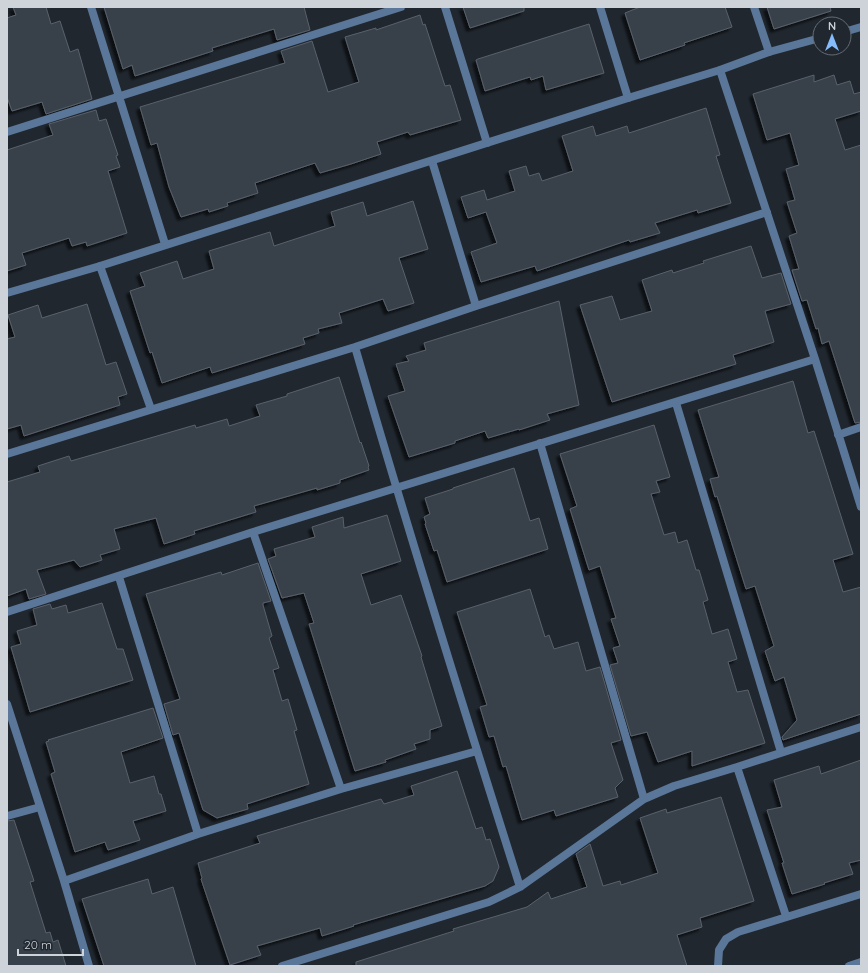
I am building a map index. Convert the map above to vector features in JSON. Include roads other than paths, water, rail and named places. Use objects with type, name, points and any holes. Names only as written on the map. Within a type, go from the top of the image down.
[{"type":"street","points":[[91,7],[165,244]]},
{"type":"street","points":[[7,132],[401,7]]},
{"type":"street","points":[[445,7],[487,143]]},
{"type":"street","points":[[600,7],[628,98]]},
{"type":"street","points":[[754,7],[769,52]]},
{"type":"street","points":[[7,293],[100,266],[165,244],[720,70],[769,52],[812,40]]},
{"type":"street","points":[[720,70],[815,359],[861,507]]},
{"type":"street","points":[[432,161],[476,306]]},
{"type":"street","points":[[7,454],[355,346],[767,212]]},
{"type":"street","points":[[100,266],[151,409]]},
{"type":"street","points":[[355,346],[396,488],[520,887]]},
{"type":"street","points":[[7,612],[253,532],[815,359]]},
{"type":"street","points":[[676,403],[780,752]]},
{"type":"street","points":[[838,435],[861,427]]},
{"type":"street","points":[[540,443],[644,798]]},
{"type":"street","points":[[253,532],[341,789]]},
{"type":"street","points":[[118,577],[198,834]]},
{"type":"street","points":[[7,704],[64,881],[89,966]]},
{"type":"street","points":[[282,966],[489,902],[520,887],[644,798],[674,786],[861,727]]},
{"type":"street","points":[[64,881],[198,834],[341,789],[477,750]]},
{"type":"street","points":[[737,767],[786,916]]},
{"type":"street","points":[[7,816],[40,807]]},
{"type":"street","points":[[718,966],[718,950],[726,939],[738,932],[861,894]]},
{"type":"street","points":[[850,966],[861,962]]}]
